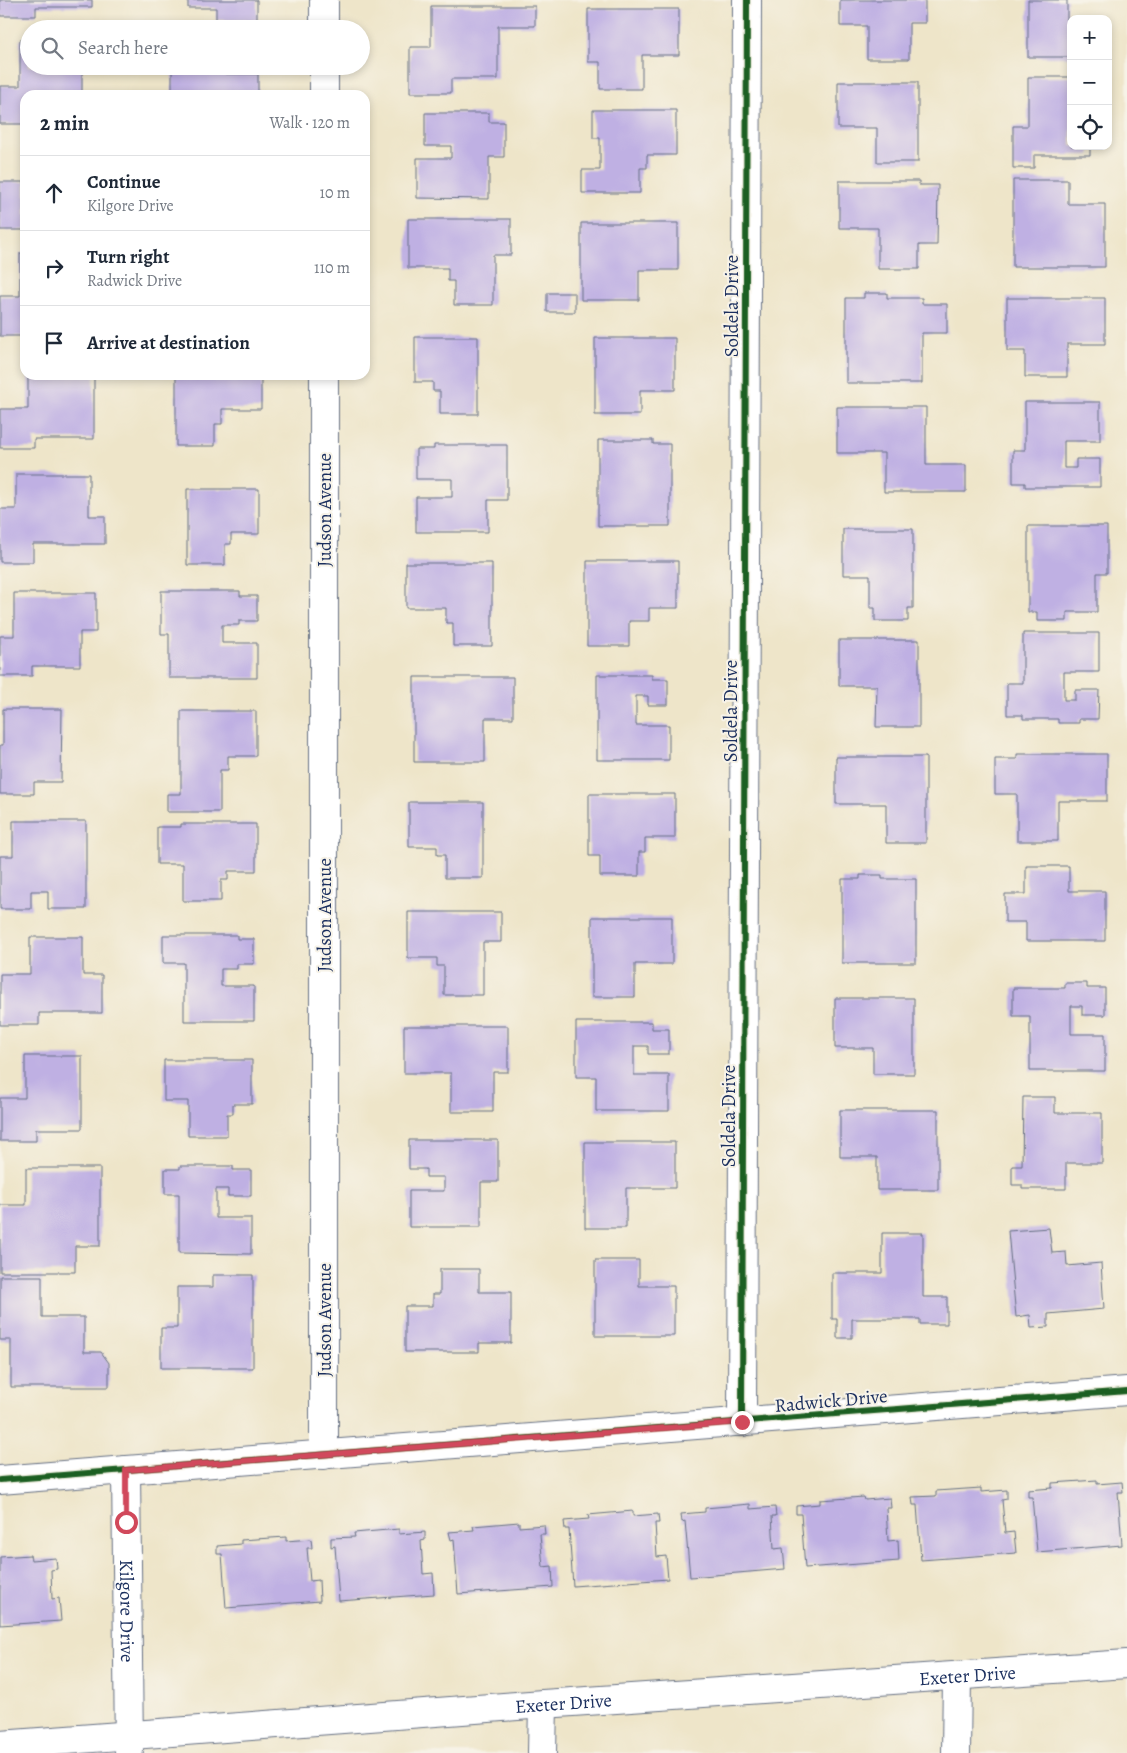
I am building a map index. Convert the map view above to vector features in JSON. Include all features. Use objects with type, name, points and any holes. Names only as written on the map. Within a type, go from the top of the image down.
[{"type":"street","points":[[324,0],[324,20]]},
{"type":"street","name":"Soldela Drive","points":[[742,1422],[747,0]]},
{"type":"street","points":[[324,75],[324,90]]},
{"type":"street","name":"Judson Avenue","points":[[324,380],[324,1454]]},
{"type":"street","name":"Radwick Drive","points":[[0,1480],[1127,1391]]},
{"type":"street","name":"Kilgore Drive","points":[[126,1470],[129,1744]]},
{"type":"street","name":"Exeter Drive","points":[[0,1745],[129,1744],[543,1704],[1127,1664]]},
{"type":"street","points":[[956,1676],[956,1753]]},
{"type":"street","points":[[542,1753],[543,1704]]},
{"type":"building","points":[[0,0],[92,0],[92,7],[36,7],[36,16],[0,16]]},
{"type":"building","points":[[188,0],[257,0],[257,20],[216,20],[216,8],[188,8]]},
{"type":"building","points":[[840,0],[925,0],[925,23],[909,23],[909,59],[867,59],[867,26],[840,26]]},
{"type":"building","points":[[1028,0],[1067,0],[1067,57],[1028,57]]},
{"type":"building","points":[[431,6],[535,6],[535,26],[498,26],[498,79],[451,79],[451,93],[410,93],[410,47],[431,47]]},
{"type":"building","points":[[588,9],[679,9],[679,55],[642,55],[642,89],[600,89],[600,62],[588,62]]},
{"type":"building","points":[[20,75],[82,75],[82,90],[20,90],[20,124],[0,124],[0,86],[20,86]]},
{"type":"building","points":[[172,75],[258,75],[258,90],[172,90]]},
{"type":"building","points":[[1028,77],[1067,77],[1067,150],[1090,150],[1090,155],[1034,155],[1034,168],[1013,168],[1013,126],[1028,126]]},
{"type":"building","points":[[838,82],[918,82],[918,162],[877,162],[877,128],[838,128]]},
{"type":"building","points":[[593,110],[676,110],[676,155],[647,155],[647,168],[640,168],[640,193],[582,193],[582,170],[600,170],[600,138],[593,138]]},
{"type":"building","points":[[425,113],[489,113],[489,122],[504,122],[504,157],[489,157],[489,199],[417,198],[417,158],[451,158],[451,146],[425,146]]},
{"type":"building","points":[[1013,180],[1068,180],[1068,204],[1105,204],[1105,267],[1013,267]]},
{"type":"building","points":[[839,181],[919,181],[919,185],[938,185],[937,245],[919,245],[919,269],[878,269],[878,228],[839,228]]},
{"type":"building","points":[[0,182],[20,182],[20,230],[0,230]]},
{"type":"building","points":[[408,219],[511,219],[511,255],[493,255],[493,305],[454,305],[454,281],[448,281],[448,268],[408,268]]},
{"type":"building","points":[[581,223],[678,223],[678,270],[639,270],[639,300],[581,300]]},
{"type":"building","points":[[547,293],[575,293],[575,312],[547,312]]},
{"type":"building","points":[[864,293],[887,293],[887,298],[922,298],[922,304],[947,304],[947,333],[922,333],[922,383],[846,383],[846,298],[864,298]]},
{"type":"building","points":[[0,296],[20,296],[20,336],[0,336]]},
{"type":"building","points":[[1007,298],[1105,298],[1105,344],[1067,344],[1067,377],[1025,377],[1025,351],[1007,351]]},
{"type":"building","points":[[415,337],[478,337],[478,414],[440,414],[440,391],[433,391],[433,382],[415,382]]},
{"type":"building","points":[[595,338],[675,338],[675,390],[640,390],[640,415],[595,415]]},
{"type":"building","points":[[28,380],[94,380],[94,439],[34,439],[34,448],[0,448],[0,409],[28,409]]},
{"type":"building","points":[[176,380],[261,380],[261,409],[222,409],[222,424],[215,424],[215,446],[176,446]]},
{"type":"building","points":[[1025,402],[1100,402],[1100,441],[1064,441],[1064,468],[1076,468],[1076,459],[1100,459],[1100,487],[1025,487],[1025,483],[1013,483],[1013,450],[1025,450]]},
{"type":"building","points":[[837,407],[926,407],[926,465],[966,465],[966,492],[884,492],[884,453],[837,453]]},
{"type":"building","points":[[598,440],[653,440],[653,444],[670,444],[670,526],[598,526]]},
{"type":"building","points":[[434,445],[507,445],[507,500],[488,500],[488,532],[416,532],[416,497],[452,497],[452,479],[416,479],[416,449],[434,449]]},
{"type":"building","points":[[16,474],[89,474],[89,516],[105,516],[105,544],[33,544],[33,562],[0,562],[0,509],[16,509]]},
{"type":"building","points":[[187,489],[259,489],[259,534],[231,534],[231,544],[225,544],[225,565],[187,565]]},
{"type":"building","points":[[1028,526],[1107,526],[1107,573],[1097,573],[1097,612],[1067,612],[1067,621],[1037,621],[1037,612],[1028,612]]},
{"type":"building","points":[[843,529],[913,529],[913,608],[908,608],[908,621],[875,621],[875,608],[870,608],[870,575],[843,575]]},
{"type":"building","points":[[587,561],[678,561],[678,608],[649,608],[649,621],[629,621],[629,646],[587,646]]},
{"type":"building","points":[[406,563],[492,563],[492,646],[453,646],[453,623],[446,623],[446,608],[406,608]]},
{"type":"building","points":[[161,591],[240,591],[240,596],[257,596],[257,621],[239,621],[239,625],[222,625],[222,643],[257,643],[257,678],[169,678],[169,634],[161,634]]},
{"type":"building","points":[[14,593],[96,593],[96,632],[80,632],[80,666],[32,666],[32,676],[0,676],[0,636],[14,636]]},
{"type":"building","points":[[1023,633],[1099,633],[1099,672],[1064,672],[1064,700],[1075,700],[1075,690],[1099,690],[1098,719],[1079,719],[1079,723],[1058,723],[1058,719],[1023,719],[1023,715],[1007,715],[1007,683],[1023,683]]},
{"type":"building","points":[[839,640],[919,640],[919,727],[876,727],[877,686],[839,686]]},
{"type":"building","points":[[597,675],[652,675],[652,679],[668,679],[668,705],[648,705],[648,696],[636,696],[636,725],[669,725],[669,760],[597,760]]},
{"type":"building","points":[[414,677],[513,677],[513,718],[485,718],[485,762],[414,762]]},
{"type":"building","points":[[3,709],[62,709],[61,782],[34,782],[34,794],[0,794],[0,745],[3,745]]},
{"type":"building","points":[[181,711],[256,711],[256,756],[228,756],[228,770],[220,770],[220,812],[167,812],[167,794],[181,794]]},
{"type":"building","points":[[1017,754],[1107,754],[1107,801],[1058,801],[1058,841],[1017,841],[1017,794],[995,794],[995,759],[1017,759]]},
{"type":"building","points":[[836,757],[926,757],[926,843],[886,843],[886,804],[836,804]]},
{"type":"building","points":[[589,794],[675,794],[675,838],[645,838],[645,852],[639,852],[639,876],[600,876],[600,856],[589,856]]},
{"type":"building","points":[[409,802],[483,802],[483,878],[445,878],[445,855],[437,855],[437,847],[409,847]]},
{"type":"building","points":[[13,821],[86,821],[86,909],[48,909],[48,891],[31,891],[31,909],[0,909],[0,856],[13,856]]},
{"type":"building","points":[[181,824],[256,824],[256,871],[228,871],[228,880],[221,880],[221,901],[183,901],[183,864],[157,864],[157,827],[181,827]]},
{"type":"building","points":[[1026,866],[1069,866],[1069,891],[1105,891],[1105,941],[1026,941],[1026,922],[1005,922],[1005,894],[1026,894]]},
{"type":"building","points":[[860,875],[882,875],[882,879],[916,879],[916,963],[842,963],[842,879],[860,879]]},
{"type":"building","points":[[408,912],[501,912],[501,942],[483,942],[483,995],[444,995],[444,966],[437,966],[437,958],[408,958]]},
{"type":"building","points":[[592,917],[672,917],[672,964],[635,964],[635,997],[592,997]]},
{"type":"building","points":[[163,935],[237,935],[237,939],[254,939],[254,964],[237,964],[237,969],[221,969],[221,986],[254,986],[254,1021],[184,1021],[184,963],[163,963]]},
{"type":"building","points":[[30,937],[83,937],[83,975],[102,975],[102,1013],[39,1013],[39,1025],[0,1025],[0,974],[30,974]]},
{"type":"building","points":[[1065,983],[1087,983],[1087,988],[1105,988],[1105,1015],[1082,1015],[1082,1006],[1071,1006],[1071,1034],[1105,1034],[1105,1071],[1030,1071],[1030,1016],[1013,1016],[1013,988],[1065,988]]},
{"type":"building","points":[[835,998],[914,998],[914,1074],[873,1074],[873,1048],[835,1048]]},
{"type":"building","points":[[576,1022],[652,1022],[652,1029],[669,1029],[669,1054],[648,1054],[648,1046],[634,1046],[634,1075],[669,1075],[669,1111],[596,1111],[596,1077],[576,1077]]},
{"type":"building","points":[[404,1026],[508,1026],[508,1072],[493,1072],[493,1112],[451,1112],[451,1073],[404,1073]]},
{"type":"building","points":[[25,1056],[82,1056],[82,1129],[36,1129],[36,1141],[0,1141],[0,1098],[25,1098]]},
{"type":"building","points":[[164,1060],[252,1060],[252,1104],[233,1104],[233,1114],[227,1114],[227,1136],[188,1136],[188,1101],[164,1101]]},
{"type":"building","points":[[1023,1097],[1055,1097],[1055,1113],[1102,1113],[1102,1163],[1066,1163],[1066,1189],[1022,1189],[1022,1185],[1012,1185],[1012,1166],[1022,1166]]},
{"type":"building","points":[[840,1110],[938,1110],[938,1190],[877,1190],[877,1157],[840,1157]]},
{"type":"building","points":[[409,1140],[498,1140],[498,1182],[481,1182],[481,1227],[409,1227],[409,1191],[444,1191],[444,1177],[426,1177],[426,1169],[409,1169]]},
{"type":"building","points":[[585,1142],[675,1142],[675,1188],[626,1188],[626,1228],[585,1228]]},
{"type":"building","points":[[180,1166],[233,1166],[233,1170],[251,1170],[251,1196],[228,1196],[228,1189],[216,1189],[216,1218],[251,1218],[251,1254],[179,1253],[179,1194],[165,1194],[165,1169],[180,1169]]},
{"type":"building","points":[[26,1168],[100,1168],[100,1246],[75,1246],[75,1272],[0,1272],[0,1205],[26,1205]]},
{"type":"building","points":[[1049,1228],[1052,1253],[1066,1252],[1067,1266],[1101,1263],[1104,1309],[1048,1314],[1048,1327],[1031,1328],[1030,1315],[1016,1317],[1008,1231]]},
{"type":"building","points":[[882,1233],[923,1233],[923,1297],[947,1297],[947,1324],[920,1324],[920,1319],[852,1319],[852,1338],[837,1338],[837,1319],[832,1319],[832,1273],[882,1273]]},
{"type":"building","points":[[595,1260],[639,1260],[639,1286],[674,1286],[674,1336],[595,1336]]},
{"type":"building","points":[[440,1269],[479,1269],[479,1292],[511,1292],[511,1343],[479,1343],[479,1352],[405,1352],[405,1306],[433,1306],[433,1294],[440,1294]]},
{"type":"building","points":[[213,1275],[253,1275],[253,1368],[161,1368],[161,1328],[177,1328],[177,1287],[213,1287]]},
{"type":"building","points":[[0,1276],[42,1276],[42,1317],[84,1317],[84,1352],[101,1352],[109,1363],[109,1387],[11,1387],[11,1340],[0,1340]]},
{"type":"building","points":[[1097,1480],[1097,1484],[1122,1482],[1123,1492],[1118,1492],[1122,1545],[1037,1552],[1032,1497],[1028,1497],[1028,1490],[1052,1488],[1052,1483]]},
{"type":"building","points":[[981,1488],[981,1492],[1007,1490],[1007,1499],[1002,1500],[1005,1533],[1014,1532],[1016,1553],[921,1560],[917,1505],[913,1505],[912,1497],[936,1496],[936,1491]]},
{"type":"building","points":[[864,1497],[865,1500],[890,1498],[891,1508],[886,1508],[888,1541],[898,1540],[899,1561],[805,1568],[801,1514],[796,1514],[796,1506],[820,1504],[820,1500]]},
{"type":"building","points":[[750,1504],[750,1509],[775,1507],[776,1516],[772,1516],[774,1549],[783,1548],[785,1569],[690,1577],[685,1521],[682,1522],[681,1514],[705,1512],[705,1508]]},
{"type":"building","points":[[633,1511],[633,1516],[658,1514],[659,1523],[655,1523],[657,1557],[666,1556],[668,1579],[573,1586],[569,1529],[565,1529],[564,1521],[589,1519],[588,1515]]},
{"type":"building","points":[[519,1522],[519,1527],[544,1525],[545,1534],[540,1534],[543,1567],[552,1566],[553,1587],[458,1594],[454,1539],[451,1540],[449,1532],[474,1530],[473,1526]]},
{"type":"building","points":[[399,1529],[399,1534],[425,1532],[425,1540],[421,1541],[423,1574],[433,1573],[434,1594],[339,1601],[335,1546],[331,1547],[331,1538],[355,1537],[354,1533]]},
{"type":"building","points":[[286,1537],[286,1541],[311,1539],[312,1548],[307,1548],[310,1581],[319,1580],[320,1601],[226,1608],[222,1554],[217,1554],[217,1546],[241,1544],[241,1540]]},
{"type":"building","points":[[30,1555],[31,1560],[56,1558],[57,1569],[51,1570],[52,1599],[59,1598],[61,1621],[0,1625],[0,1557]]},
{"type":"cycle path","points":[[742,1422],[747,0]]},
{"type":"cycle path","points":[[0,1480],[1127,1391]]},
{"type":"route","points":[[126,1522],[126,1470],[742,1422]]}]
